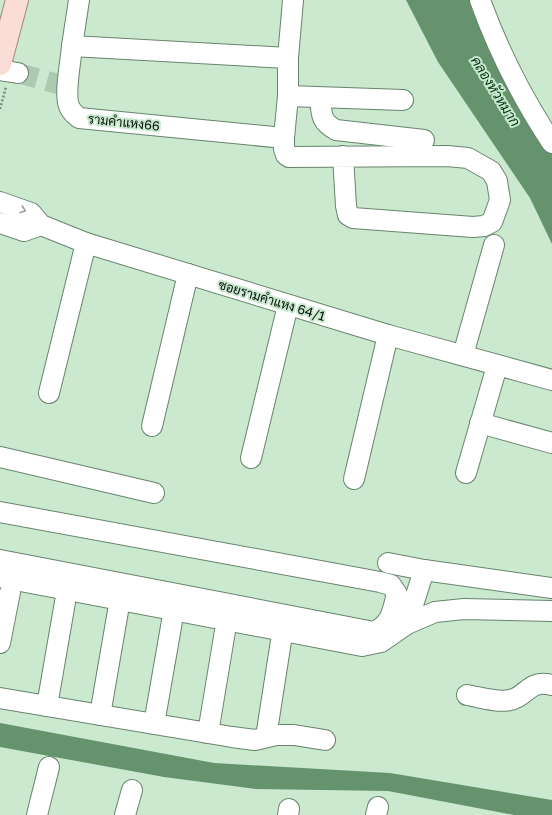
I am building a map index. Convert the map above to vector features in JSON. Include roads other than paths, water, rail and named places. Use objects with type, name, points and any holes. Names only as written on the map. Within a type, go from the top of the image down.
[{"type":"main road","points":[[6,69],[17,0]]},
{"type":"street","name":"รามคำแหง66","points":[[79,0],[66,86],[68,105],[72,112],[79,118],[284,138]]},
{"type":"street","points":[[293,0],[288,58],[288,96],[284,138],[284,149],[286,155],[289,157],[343,156],[447,156],[468,158],[491,171],[497,181],[500,200],[492,222],[484,226],[473,227],[353,218],[348,214],[346,206],[343,156]]},
{"type":"street","points":[[480,0],[491,30],[526,99],[552,143]]},
{"type":"street","points":[[72,46],[288,58]]},
{"type":"street","points":[[288,96],[403,100]]},
{"type":"street","points":[[320,98],[322,119],[327,125],[336,130],[424,140]]},
{"type":"street","name":"ซอยรามคำแหง 64/1","points":[[0,202],[31,213],[41,225],[86,243],[388,335],[552,380]]},
{"type":"street","points":[[0,223],[24,231],[41,225]]},
{"type":"street","points":[[49,393],[86,243]]},
{"type":"street","points":[[463,355],[494,245]]},
{"type":"street","points":[[152,426],[188,274]]},
{"type":"street","points":[[250,458],[288,305]]},
{"type":"street","points":[[354,479],[388,335]]},
{"type":"street","points":[[466,473],[497,366]]},
{"type":"street","points":[[480,423],[552,443]]},
{"type":"street","points":[[0,457],[154,493]]},
{"type":"street","points":[[0,512],[380,582],[391,585],[397,594],[390,619],[382,628],[359,643],[3,586]]},
{"type":"street","points":[[0,560],[359,643]]},
{"type":"street","points":[[388,563],[424,570],[552,588]]},
{"type":"street","points":[[407,624],[424,570]]},
{"type":"street","points":[[3,586],[65,602],[281,641],[359,643],[381,642],[407,624],[435,612],[464,608],[552,611]]},
{"type":"street","points":[[0,643],[3,586]]},
{"type":"street","points":[[47,706],[65,602]]},
{"type":"street","points":[[100,715],[118,611]]},
{"type":"street","points":[[154,724],[172,621]]},
{"type":"street","points":[[208,733],[225,631]]},
{"type":"street","points":[[266,737],[281,641]]},
{"type":"street","points":[[467,695],[505,701],[513,700],[530,687],[541,684],[552,685]]},
{"type":"street","points":[[0,698],[255,740],[276,735],[294,735],[326,740]]},
{"type":"street","points":[[37,815],[49,767]]},
{"type":"street","points":[[125,815],[132,790]]},
{"type":"water","name":"คลองหัวหมาก","points":[[406,0],[473,0],[541,138],[552,154],[552,244],[530,198],[438,62]]},
{"type":"water","points":[[0,723],[214,763],[390,773],[552,800],[552,815],[514,815],[388,791],[256,789],[164,777],[0,747]]},
{"type":"tunnel","points":[[18,73],[65,86]]}]
